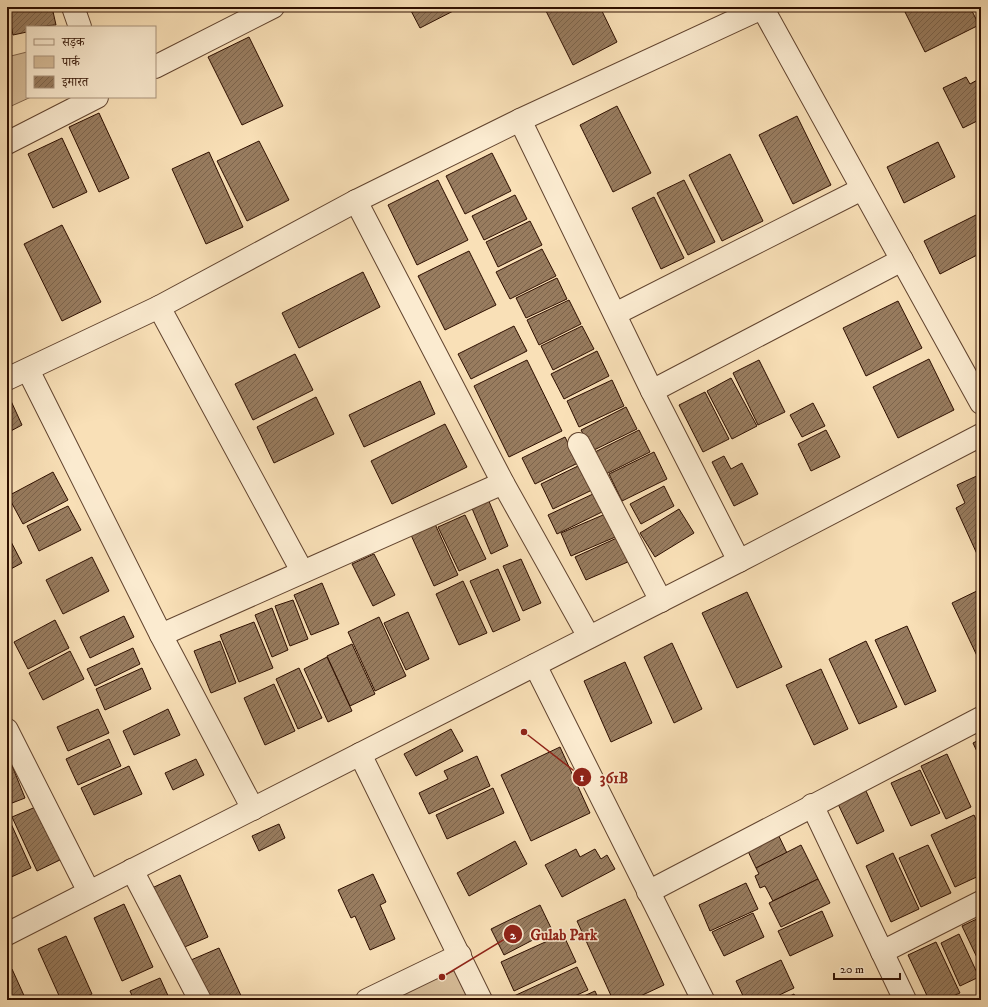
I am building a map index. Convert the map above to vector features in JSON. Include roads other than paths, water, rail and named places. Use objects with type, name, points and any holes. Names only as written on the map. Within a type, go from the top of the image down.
[{"type":"street","points":[[74,7],[80,26]]},
{"type":"street","points":[[156,66],[273,7]]},
{"type":"street","points":[[7,379],[158,307],[356,201],[520,120],[762,8],[981,403]]},
{"type":"street","points":[[7,143],[95,98]]},
{"type":"street","points":[[520,120],[652,391],[739,561]]},
{"type":"street","points":[[615,314],[862,189]]},
{"type":"street","points":[[356,201],[503,482],[589,637]]},
{"type":"street","points":[[652,391],[902,260]]},
{"type":"street","points":[[158,307],[302,571]]},
{"type":"street","points":[[28,370],[161,634],[253,809]]},
{"type":"street","points":[[7,934],[739,561],[981,434]]},
{"type":"street","points":[[579,444],[661,601]]},
{"type":"street","points":[[161,634],[503,482]]},
{"type":"street","points":[[535,665],[703,1000]]},
{"type":"street","points":[[648,892],[981,718]]},
{"type":"street","points":[[7,730],[89,892]]},
{"type":"street","points":[[360,754],[481,1000]]},
{"type":"street","points":[[812,805],[904,1000]]},
{"type":"street","points":[[132,870],[200,1000]]},
{"type":"street","points":[[882,952],[981,902]]},
{"type":"street","points":[[367,1000],[460,955]]},
{"type":"place","name":"361B","points":[[524,732]]},
{"type":"place","name":"Gulab Park","points":[[442,977]]}]
